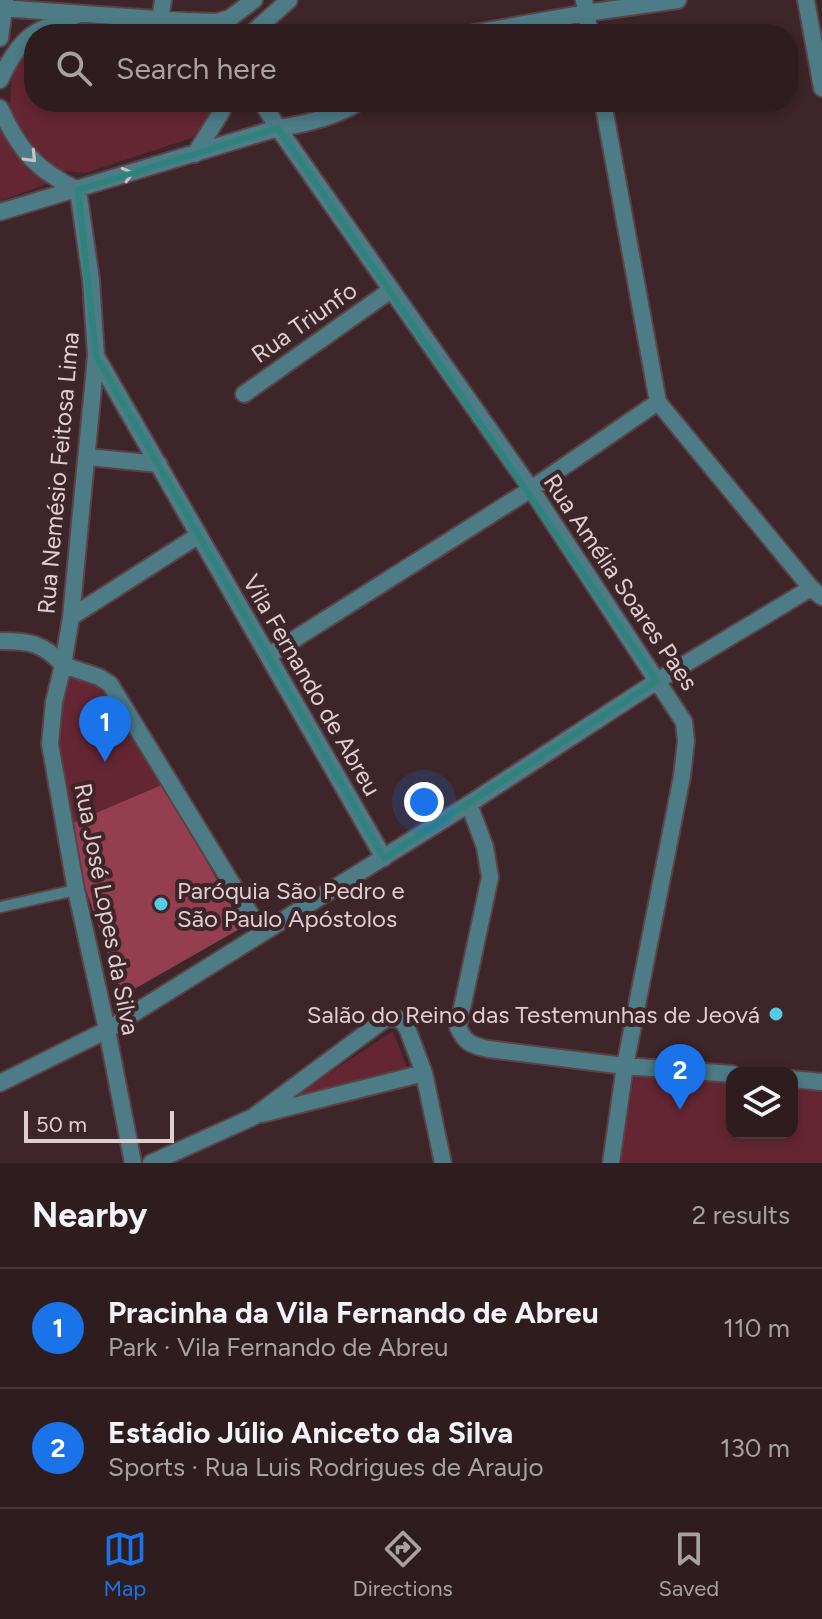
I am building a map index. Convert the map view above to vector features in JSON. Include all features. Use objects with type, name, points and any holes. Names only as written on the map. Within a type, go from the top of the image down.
[{"type":"street","points":[[160,20],[163,0]]},
{"type":"street","points":[[0,38],[3,5],[160,20],[217,22],[230,18],[254,0]]},
{"type":"street","points":[[262,24],[289,0]]},
{"type":"street","points":[[510,24],[585,6],[678,0]]},
{"type":"street","points":[[806,0],[822,88]]},
{"type":"street","points":[[50,24],[84,13]]},
{"type":"street","points":[[185,21],[190,24]]},
{"type":"street","points":[[0,80],[15,50],[24,41]]},
{"type":"street","points":[[0,108],[16,141],[37,164],[55,179],[78,190]]},
{"type":"street","points":[[195,154],[221,112]]},
{"type":"street","name":"Rua Amélia Soares Paes","points":[[268,112],[531,489],[684,722],[686,741],[682,776],[625,1066],[611,1163]]},
{"type":"street","points":[[0,212],[338,112]]},
{"type":"street","points":[[0,1083],[107,1030],[384,858],[657,681],[817,593],[658,402],[605,112]]},
{"type":"street","name":"Rua Nemésio Feitosa Lima","points":[[63,665],[71,617],[96,356],[91,280],[78,190]]},
{"type":"street","name":"Rua Triunfo","points":[[244,394],[391,290]]},
{"type":"street","name":"Vila Fernando de Abreu","points":[[96,356],[384,858]]},
{"type":"street","points":[[268,656],[531,489],[658,402]]},
{"type":"street","points":[[87,457],[159,464]]},
{"type":"street","points":[[71,617],[199,535]]},
{"type":"street","points":[[0,641],[31,643],[45,648],[63,665],[110,684],[262,933]]},
{"type":"street","name":"Rua José Lopes da Silva","points":[[63,665],[54,702],[50,744],[76,890],[133,1163]]},
{"type":"street","points":[[469,804],[485,847],[490,877],[459,1018],[462,1037],[488,1049],[625,1066],[726,1074]]},
{"type":"street","points":[[253,1117],[385,1019],[395,1017],[404,1022],[424,1073],[443,1163]]},
{"type":"street","points":[[151,1163],[253,1117],[424,1073]]},
{"type":"street","points":[[798,1080],[822,1082]]},
{"type":"lane","points":[[0,907],[76,890]]},
{"type":"highlighted area","points":[[278,128],[657,681],[384,858],[96,356],[78,190]]},
{"type":"shaded area","points":[[24,54],[24,112],[213,112],[192,138],[85,173],[56,170],[23,139],[10,106],[12,76]]},
{"type":"shaded area","points":[[0,127],[26,167],[49,183],[0,201]]},
{"type":"shaded area","points":[[70,674],[103,683],[164,784],[70,824],[56,741],[60,701]]},
{"type":"shaded area","points":[[393,1031],[407,1068],[286,1102]]},
{"type":"shaded area","points":[[635,1073],[726,1080],[726,1139],[798,1139],[798,1084],[822,1086],[822,1163],[620,1163]]},
{"type":"building","name":"Paróquia São Pedro e São Paulo Apóstolos","points":[[164,784],[243,927],[122,996],[83,881],[70,824]]},
{"type":"place","name":"Pracinha da Vila Fernando de Abreu","points":[[105,762]]},
{"type":"place","name":"Paróquia São Pedro e São Paulo Apóstolos","points":[[161,904]]},
{"type":"place","name":"Salão do Reino das Testemunhas de Jeová","points":[[776,1014]]},
{"type":"place","name":"Estádio Júlio Aniceto da Silva","points":[[680,1110]]}]
